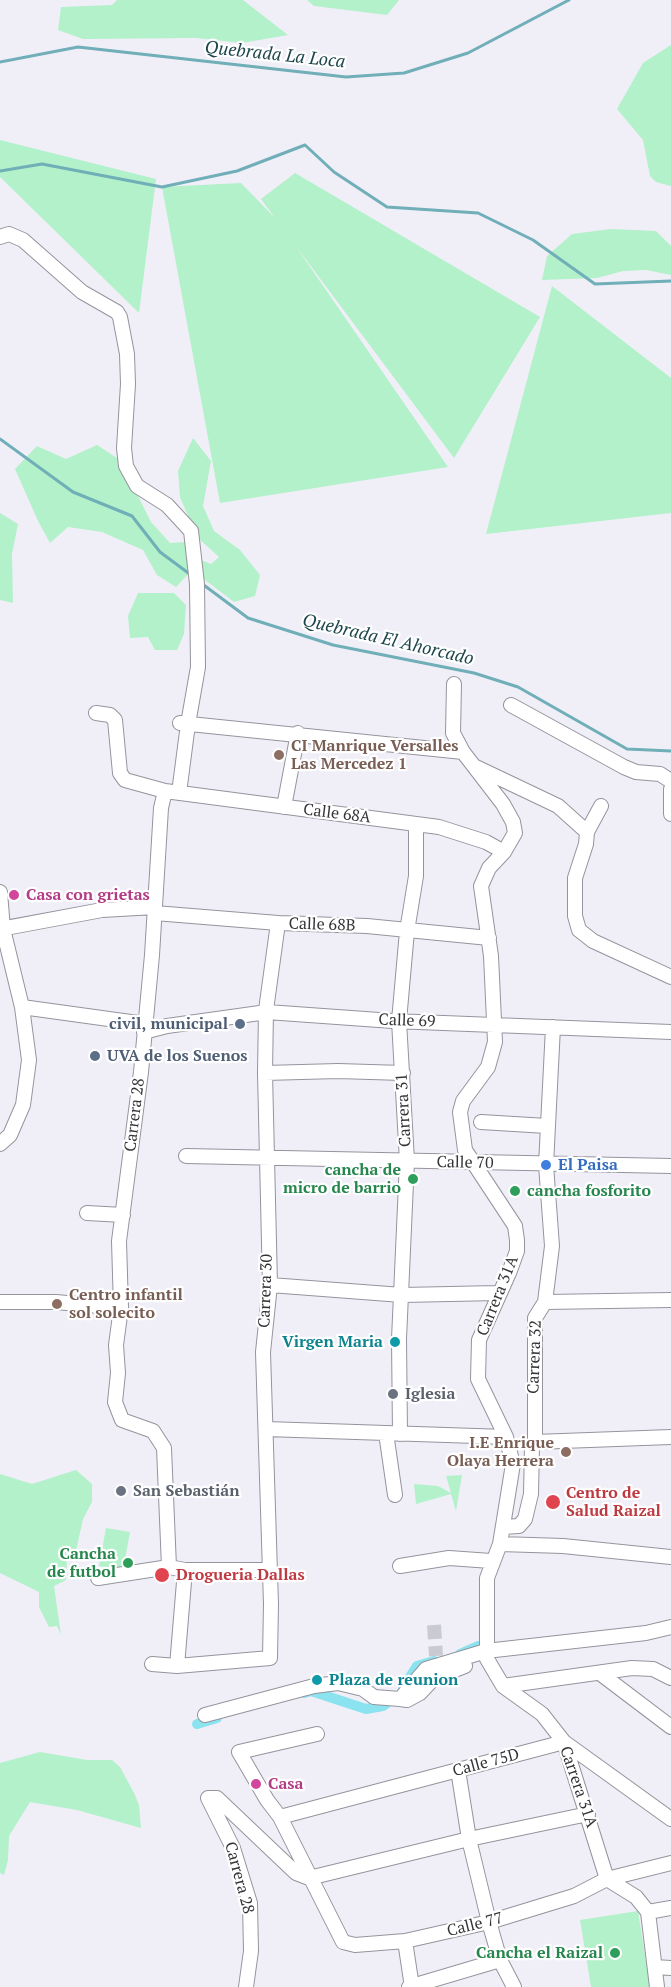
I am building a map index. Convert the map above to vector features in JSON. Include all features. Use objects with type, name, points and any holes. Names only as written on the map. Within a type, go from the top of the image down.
[{"type":"street","points":[[0,237],[9,234],[23,240],[82,292],[117,312],[127,354],[128,384],[124,448],[126,466],[136,486],[167,505],[191,531],[197,584],[198,667],[184,723],[179,793]]},
{"type":"street","name":"Carrera 31A","points":[[454,684],[453,733],[463,752],[503,804],[513,822],[514,833],[504,852],[489,868],[482,886],[489,938],[493,1055],[488,1067],[463,1101],[460,1112],[465,1150],[471,1162],[498,1198],[517,1232],[517,1251],[479,1340],[477,1374],[506,1437],[513,1464],[500,1544],[491,1561],[487,1578],[486,1655],[503,1686],[542,1714],[564,1742],[607,1879]]},
{"type":"street","points":[[511,705],[624,767],[636,772],[660,774],[671,781]]},
{"type":"street","name":"Calle 68A","points":[[96,713],[110,715],[115,720],[120,773],[125,780],[142,786],[461,832],[504,852]]},
{"type":"street","points":[[184,723],[298,733],[463,752]]},
{"type":"street","points":[[284,807],[298,733]]},
{"type":"street","points":[[474,766],[558,806],[587,832]]},
{"type":"street","points":[[671,789],[671,813]]},
{"type":"street","name":"Carrera 28","points":[[165,791],[161,808],[145,1028],[119,1241],[121,1308],[116,1345],[118,1372],[115,1402],[122,1420],[153,1431],[164,1448],[169,1567]]},
{"type":"street","points":[[601,806],[587,832],[586,844],[575,878],[575,916],[579,930],[593,941],[671,977]]},
{"type":"street","name":"Carrera 31","points":[[395,1496],[393,1433],[402,1295],[407,1161],[399,1021],[407,931],[416,876],[416,824]]},
{"type":"street","points":[[0,892],[1,929],[22,1007],[29,1060],[24,1105],[10,1135],[0,1144]]},
{"type":"street","name":"Calle 68B","points":[[1,929],[76,914],[155,910],[278,923],[489,938]]},
{"type":"street","name":"Carrera 30","points":[[177,1666],[270,1658],[272,1604],[268,1570],[263,1352],[270,1285],[265,1157],[265,1073],[266,1012],[278,923]]},
{"type":"street","name":"Calle 69","points":[[22,1007],[145,1028],[266,1012],[399,1021],[671,1032]]},
{"type":"street","name":"Carrera 32","points":[[503,1527],[519,1526],[529,1509],[532,1447],[535,1442],[535,1318],[545,1302],[552,1246],[546,1165],[553,1028]]},
{"type":"street","points":[[265,1073],[338,1071],[403,1073]]},
{"type":"street","points":[[481,1122],[547,1126]]},
{"type":"street","name":"Calle 70","points":[[186,1156],[671,1166]]},
{"type":"street","points":[[87,1213],[123,1215]]},
{"type":"street","points":[[270,1285],[402,1295],[498,1293]]},
{"type":"street","points":[[545,1302],[671,1300]]},
{"type":"street","points":[[0,1302],[56,1302],[121,1308]]},
{"type":"street","points":[[266,1429],[506,1437]]},
{"type":"street","points":[[535,1442],[671,1437]]},
{"type":"street","points":[[500,1544],[563,1546],[671,1557]]},
{"type":"street","points":[[400,1566],[449,1558],[491,1561]]},
{"type":"street","points":[[98,1578],[169,1567],[185,1570],[268,1570]]},
{"type":"street","points":[[152,1664],[177,1666],[185,1570]]},
{"type":"street","points":[[205,1715],[314,1686],[338,1683],[363,1689],[374,1697],[400,1699],[426,1669],[486,1655],[646,1633],[671,1627]]},
{"type":"street","points":[[503,1686],[632,1668],[653,1669],[671,1678]]},
{"type":"street","points":[[601,1674],[671,1727]]},
{"type":"street","points":[[317,1734],[239,1752],[267,1800],[280,1817],[309,1878],[470,1839],[588,1814]]},
{"type":"street","points":[[564,1742],[671,1819]]},
{"type":"street","name":"Calle 75D","points":[[280,1817],[564,1742]]},
{"type":"street","points":[[458,1770],[470,1839],[489,1922],[500,1960],[514,1987]]},
{"type":"street","name":"Carrera 28","points":[[246,1987],[251,1951],[250,1903],[233,1848],[208,1798],[211,1796],[223,1802],[296,1873],[309,1878]]},
{"type":"street","name":"Calle 77","points":[[309,1878],[343,1942],[355,1945],[405,1941],[489,1922],[574,1896],[607,1879],[671,1863]]},
{"type":"street","points":[[607,1879],[636,1897],[648,1912],[657,1987]]},
{"type":"street","points":[[648,1912],[671,1908]]},
{"type":"street","points":[[405,1941],[411,1987],[500,1960]]},
{"type":"street","points":[[655,1967],[671,1968]]},
{"type":"green space","points":[[117,0],[243,0],[288,35],[242,43],[196,38],[83,39],[58,30],[61,7],[112,5]]},
{"type":"green space","points":[[307,0],[399,0],[387,15],[314,6]]},
{"type":"green space","points":[[671,45],[671,186],[656,182],[650,176],[643,140],[617,109],[643,63]]},
{"type":"green space","points":[[0,140],[156,179],[139,313],[0,177]]},
{"type":"green space","points":[[295,173],[540,317],[454,458],[295,245],[448,467],[220,503],[162,187],[241,183],[275,218],[261,199]]},
{"type":"green space","points":[[611,229],[656,231],[671,246],[671,275],[646,270],[623,271],[597,278],[542,280],[547,256],[572,234]]},
{"type":"green space","points":[[552,286],[671,378],[671,513],[486,534]]},
{"type":"green space","points":[[193,438],[211,461],[203,506],[214,531],[240,550],[260,575],[255,596],[234,602],[192,570],[176,587],[157,575],[143,550],[102,532],[68,527],[50,543],[15,469],[37,446],[66,459],[97,445],[120,460],[151,522],[170,543],[186,542],[191,556],[211,564],[219,557],[197,537],[180,497],[178,471]]},
{"type":"green space","points":[[0,513],[18,524],[12,554],[13,603],[0,600]]},
{"type":"green space","points":[[138,593],[174,593],[186,605],[184,634],[177,650],[155,650],[148,637],[130,638],[128,616]]},
{"type":"green space","points":[[76,1470],[92,1484],[92,1502],[83,1519],[75,1555],[67,1558],[66,1580],[54,1586],[61,1635],[57,1626],[49,1627],[39,1607],[39,1592],[0,1573],[0,1474],[32,1484]]},
{"type":"green space","points":[[462,1475],[456,1511],[451,1494],[416,1504],[414,1484],[438,1486],[451,1493],[446,1476]]},
{"type":"green space","points":[[106,1528],[130,1532],[123,1570],[99,1566]]},
{"type":"green space","points":[[40,1752],[87,1760],[112,1760],[120,1767],[134,1793],[139,1805],[141,1828],[77,1810],[30,1802],[9,1836],[8,1860],[4,1875],[0,1873],[0,1763]]},
{"type":"green space","name":"Cancha el Raizal","points":[[638,1911],[650,1987],[591,1987],[580,1920]]},
{"type":"waterway","name":"Quebrada La Loca","points":[[0,62],[78,47],[346,77],[404,73],[468,53],[569,0]]},
{"type":"waterway","points":[[0,171],[42,164],[162,187],[237,171],[305,145],[334,172],[387,207],[478,213],[533,240],[595,284],[671,281]]},
{"type":"waterway","name":"Quebrada El Ahorcado","points":[[0,439],[73,492],[132,516],[160,552],[191,575]]},
{"type":"waterway","name":"Quebrada El Ahorcado","points":[[201,583],[248,618],[333,645],[474,673],[518,687],[627,749],[671,751]]},
{"type":"waterway","points":[[460,1654],[478,1646]]},
{"type":"waterway","points":[[403,1688],[417,1666],[434,1661]]},
{"type":"waterway","points":[[304,1693],[311,1691],[366,1709],[383,1706],[391,1700]]},
{"type":"waterway","points":[[197,1724],[217,1718]]},
{"type":"tunnel","points":[[434,1625],[436,1656]]},
{"type":"place","name":"CI Manrique Versalles Las Mercedez 1","points":[[279,755]]},
{"type":"place","name":"Casa con grietas","points":[[14,895]]},
{"type":"place","name":"civil, municipal","points":[[240,1024]]},
{"type":"place","name":"UVA de los Suenos","points":[[95,1056]]},
{"type":"place","name":"El Paisa","points":[[546,1165]]},
{"type":"place","name":"cancha de micro de barrio","points":[[413,1179]]},
{"type":"place","name":"cancha fosforito","points":[[515,1191]]},
{"type":"place","name":"Centro infantil sol solecito","points":[[57,1304]]},
{"type":"place","name":"Virgen Maria","points":[[395,1342]]},
{"type":"place","name":"Iglesia","points":[[393,1394]]},
{"type":"place","name":"I.E Enrique Olaya Herrera","points":[[566,1452]]},
{"type":"place","name":"San Sebastián","points":[[121,1491]]},
{"type":"place","name":"Centro de Salud Raizal","points":[[553,1502]]},
{"type":"place","name":"Cancha de futbol","points":[[128,1563]]},
{"type":"place","name":"Drogueria Dallas","points":[[162,1575]]},
{"type":"place","name":"Plaza de reunion","points":[[317,1680]]},
{"type":"place","name":"Casa","points":[[256,1784]]},
{"type":"place","name":"Cancha el Raizal","points":[[615,1953]]}]
